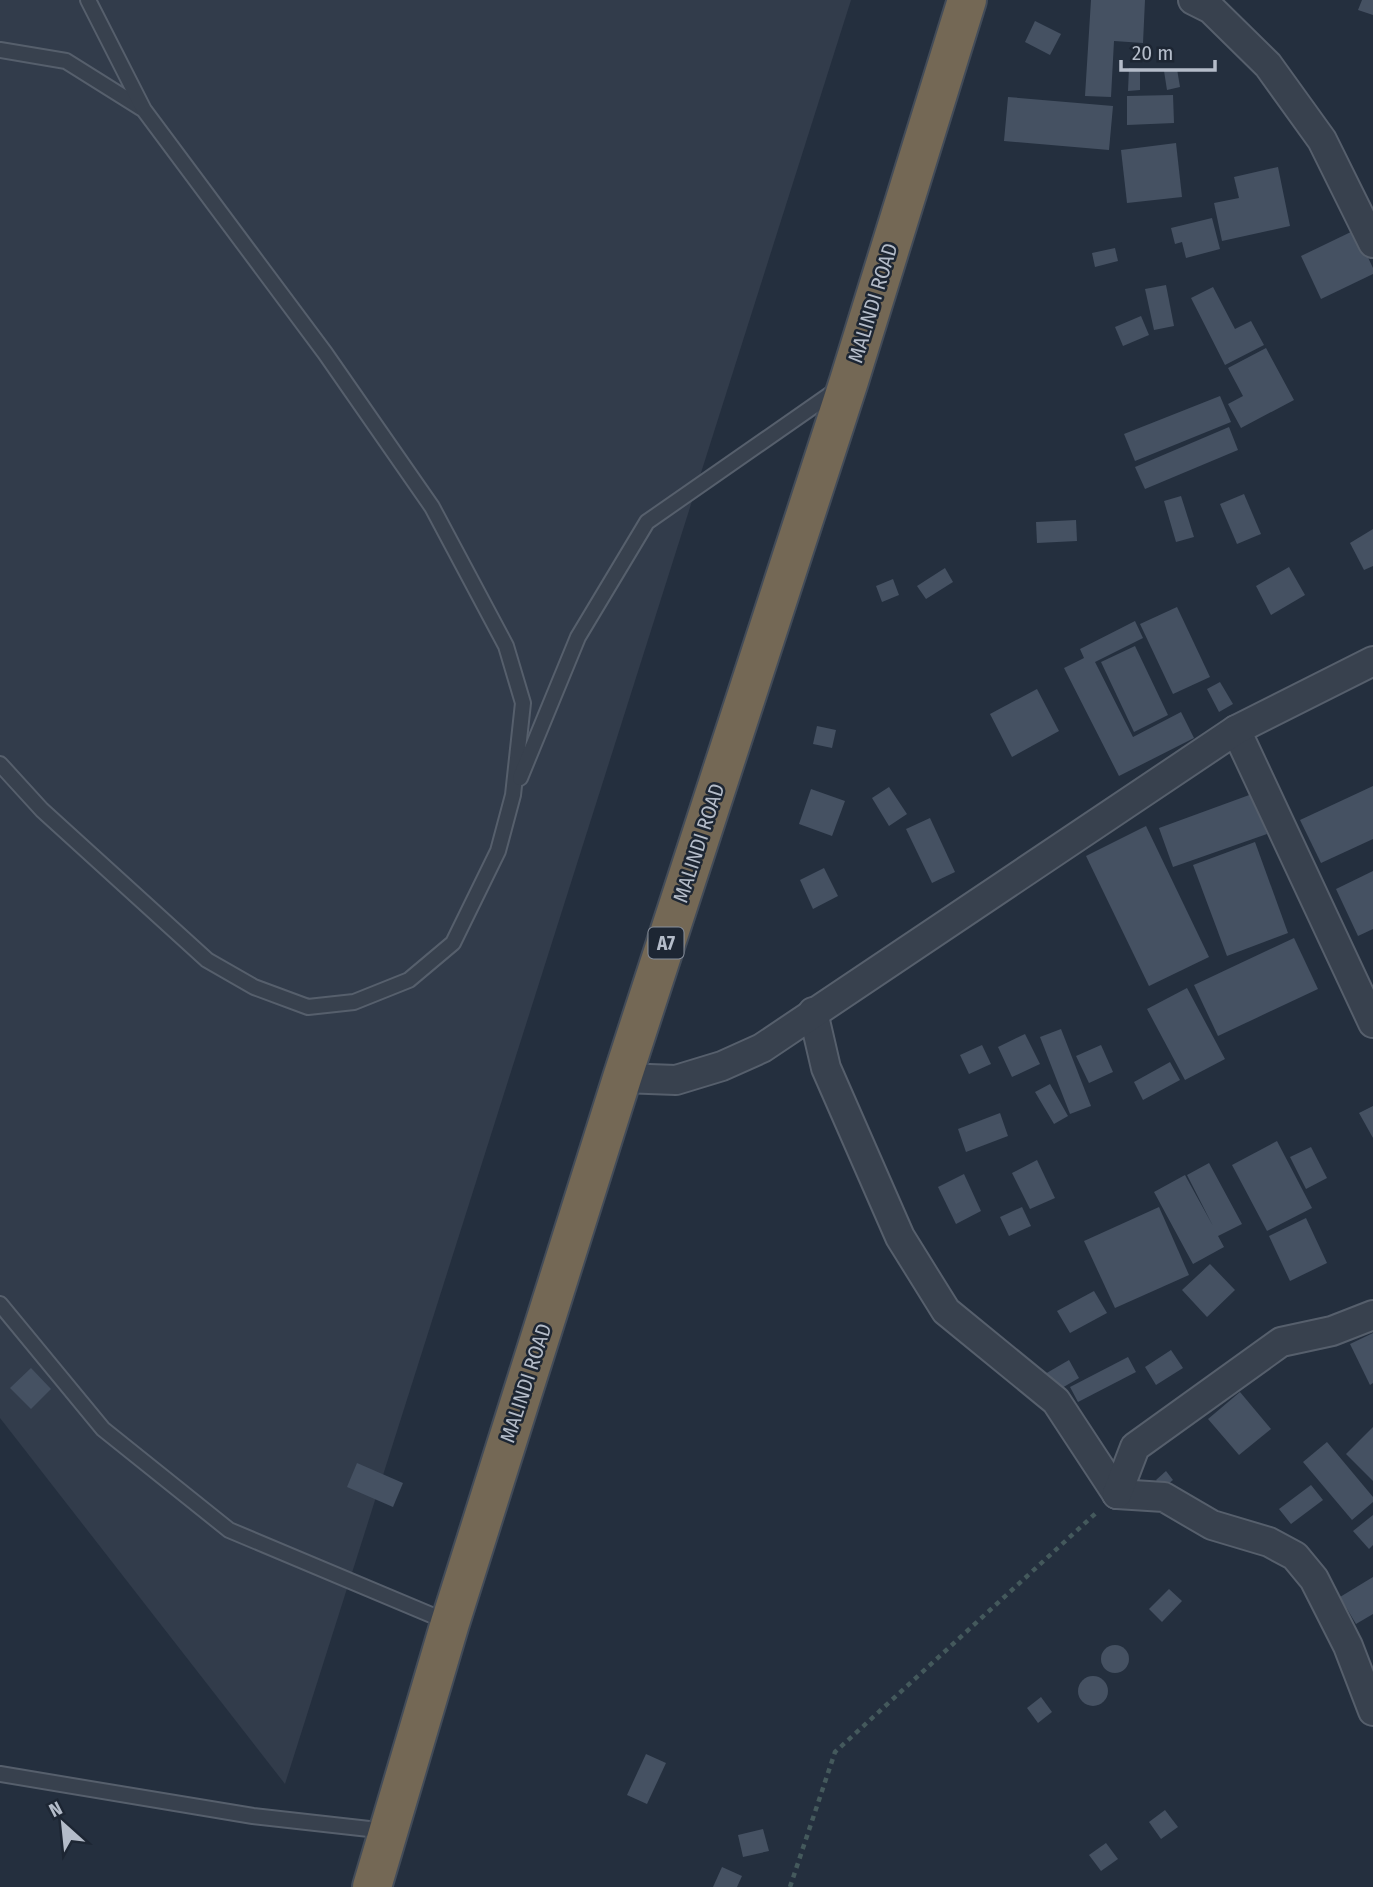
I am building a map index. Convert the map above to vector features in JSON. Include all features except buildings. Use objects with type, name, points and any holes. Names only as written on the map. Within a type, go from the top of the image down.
[{"type":"highway","name":"MALINDI ROAD","points":[[372,1887],[450,1623],[622,1078],[849,381],[967,0]]},
{"type":"street","points":[[1193,0],[1211,9],[1268,65],[1322,140],[1373,243]]},
{"type":"street","points":[[622,1078],[676,1080],[722,1066],[762,1048],[1236,730],[1373,661]]},
{"type":"street","points":[[1236,730],[1373,1023]]},
{"type":"street","points":[[813,1012],[826,1068],[900,1237],[946,1311],[1056,1401],[1117,1493]]},
{"type":"street","points":[[1117,1493],[1135,1447],[1281,1342],[1332,1331],[1373,1315]]},
{"type":"street","points":[[1117,1493],[1164,1497],[1212,1525],[1269,1542],[1295,1556],[1314,1579],[1348,1646],[1373,1711]]},
{"type":"lane","points":[[88,0],[144,110],[325,353],[432,507],[506,646],[523,703],[513,795]]},
{"type":"lane","points":[[0,50],[66,61],[144,110]]},
{"type":"lane","points":[[0,765],[42,810],[207,961],[254,987],[308,1007],[354,1002],[409,981],[453,943],[498,851],[513,795],[578,637],[648,522],[849,381]]},
{"type":"lane","points":[[0,1304],[103,1429],[229,1530],[450,1623]]},
{"type":"lane","points":[[0,1774],[253,1816],[388,1831]]},
{"type":"path","points":[[790,1887],[835,1752],[1117,1493]]},
{"type":"shaded area","points":[[0,0],[851,0],[285,1784],[0,1418]]}]
